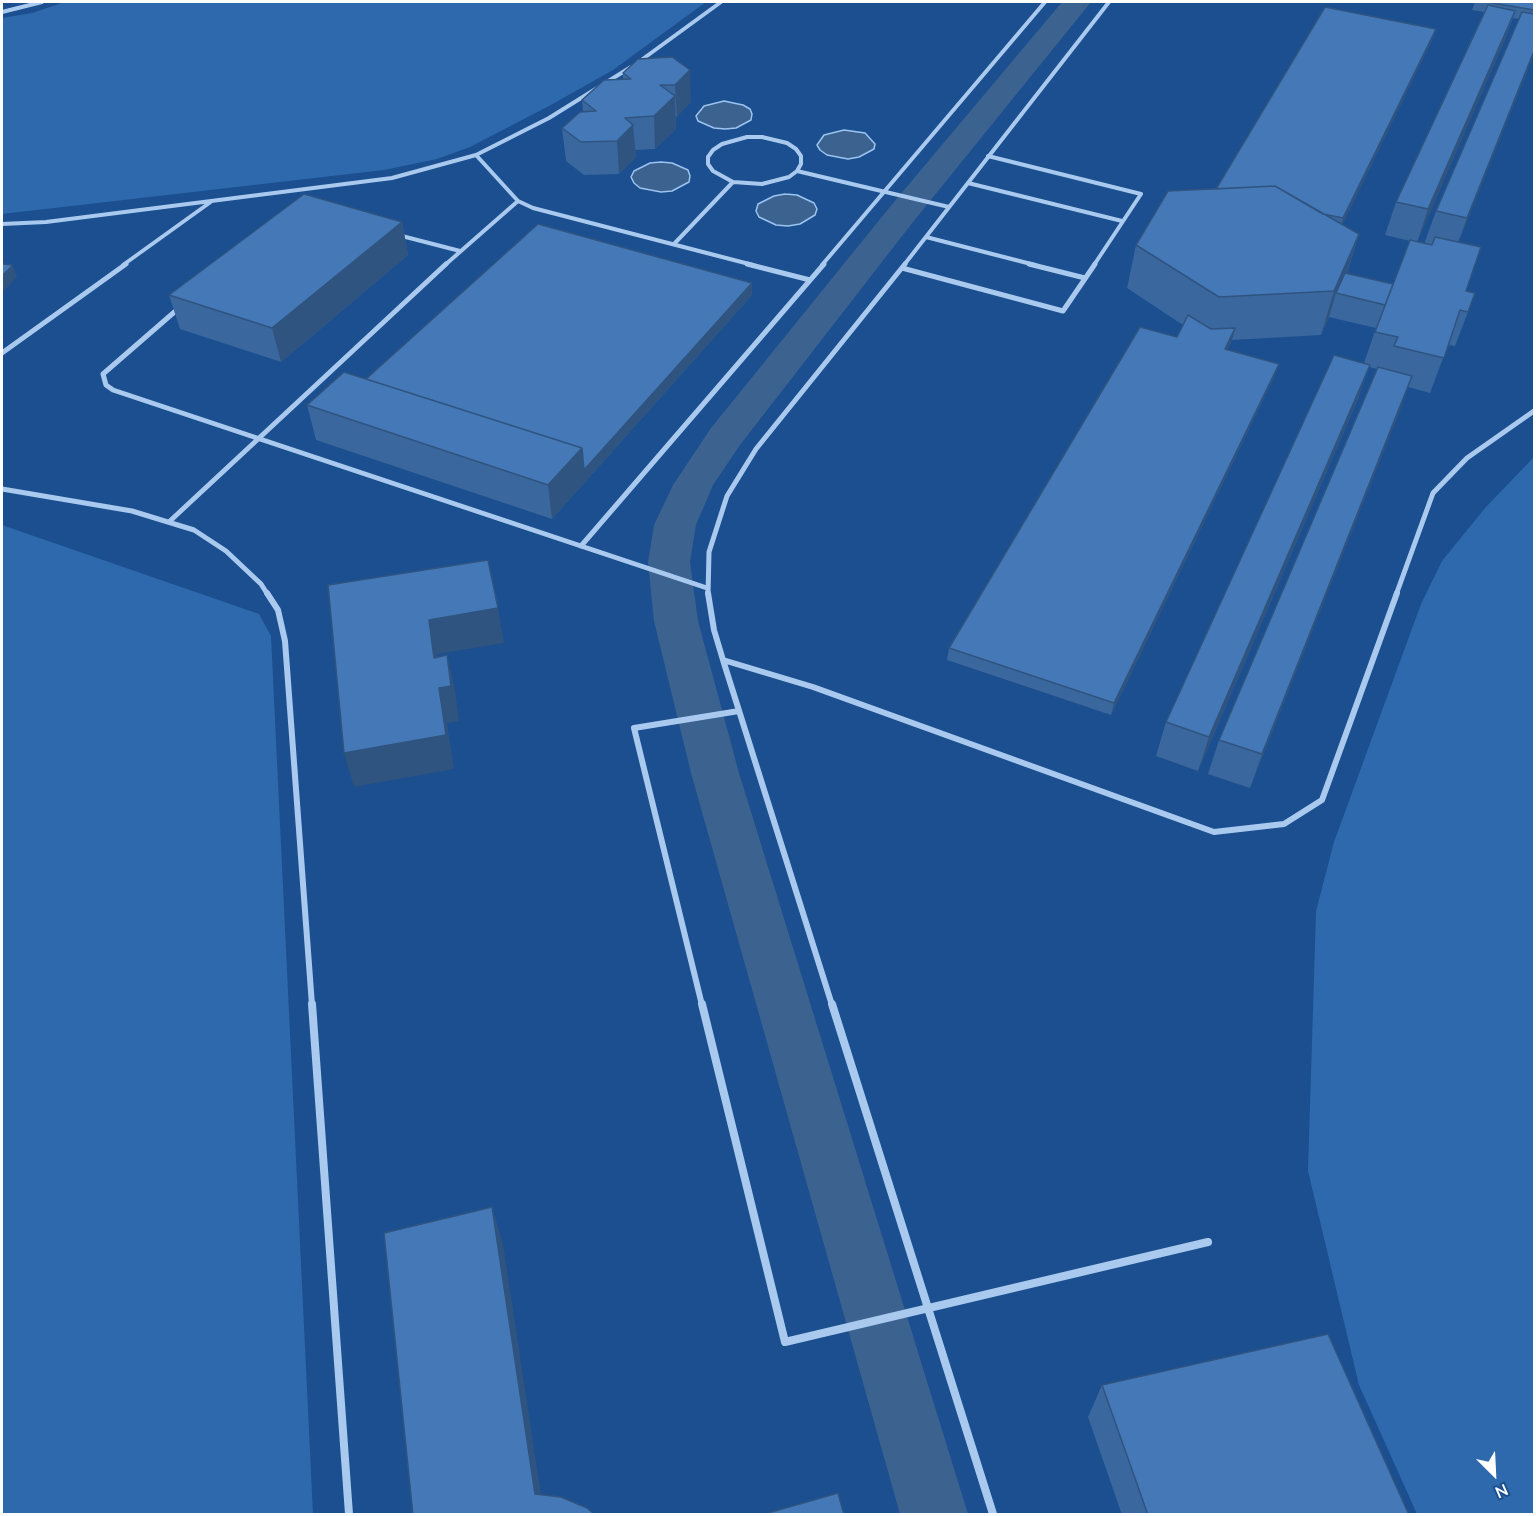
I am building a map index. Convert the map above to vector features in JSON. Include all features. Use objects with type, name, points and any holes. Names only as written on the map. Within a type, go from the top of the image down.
[{"type":"street","points":[[2,12],[42,2]]},
{"type":"street","points":[[2,224],[46,222],[392,178],[476,155],[577,101],[651,54],[721,2]]},
{"type":"street","points":[[581,546],[1045,2]]},
{"type":"street","points":[[993,1515],[714,630],[707,588],[709,552],[727,496],[756,449],[902,268],[1109,2]]},
{"type":"street","points":[[762,137],[788,143],[801,156],[801,164],[797,171],[777,182],[755,184],[733,182],[713,171],[708,164],[708,157],[722,144],[741,138],[762,137]]},
{"type":"street","points":[[476,155],[518,201],[533,208],[810,280]]},
{"type":"street","points":[[902,268],[1063,311],[1141,194],[988,156]]},
{"type":"street","points":[[797,171],[887,190],[949,207]]},
{"type":"street","points":[[674,244],[733,182]]},
{"type":"street","points":[[968,183],[1122,221]]},
{"type":"street","points":[[2,353],[212,200]]},
{"type":"street","points":[[170,521],[460,251],[518,201]]},
{"type":"street","points":[[392,233],[460,251]]},
{"type":"street","points":[[926,237],[1084,279]]},
{"type":"street","points":[[184,303],[103,374],[106,384],[113,390],[707,588]]},
{"type":"street","points":[[723,660],[813,687],[1214,832],[1284,824],[1322,800],[1433,493],[1467,458],[1534,411]]},
{"type":"street","points":[[2,489],[132,512],[170,521],[194,530],[226,551],[261,584],[278,610],[285,641],[349,1515]]},
{"type":"street","points":[[740,711],[634,728],[785,1342],[1208,1242]]},
{"type":"shaded area","points":[[65,2],[706,2],[613,70],[470,147],[437,159],[384,170],[2,214],[2,18],[32,13]]},
{"type":"shaded area","points":[[724,101],[750,109],[751,120],[736,128],[725,129],[714,128],[698,121],[696,116],[704,106]]},
{"type":"shaded area","points":[[844,130],[865,133],[875,144],[874,149],[859,157],[848,159],[827,155],[820,150],[817,145],[824,135]]},
{"type":"shaded area","points":[[650,163],[672,163],[688,170],[689,182],[672,191],[661,192],[640,188],[634,183],[631,177],[634,171]]},
{"type":"shaded area","points":[[797,195],[814,203],[817,209],[815,215],[800,224],[788,226],[776,225],[759,217],[756,211],[758,204],[774,196]]},
{"type":"shaded area","points":[[1534,457],[1534,1514],[1417,1514],[1359,1385],[1308,1171],[1316,911],[1334,842],[1421,604],[1442,561],[1485,508]]},
{"type":"shaded area","points":[[2,525],[259,614],[271,636],[313,1514],[2,1514]]},
{"type":"building","points":[[1487,2],[1534,2],[1534,10]]},
{"type":"building","points":[[1488,5],[1515,11],[1428,209],[1396,202]]},
{"type":"building","points":[[1325,7],[1436,29],[1343,218],[1323,214],[1275,186],[1216,189]]},
{"type":"building","points":[[1522,12],[1534,14],[1534,51],[1467,218],[1436,211]]},
{"type":"building","points":[[672,57],[690,70],[675,85],[660,85],[675,96],[654,116],[625,118],[633,125],[617,141],[581,142],[562,128],[580,112],[596,111],[582,100],[604,80],[631,79],[623,73],[638,59]]},
{"type":"building","points":[[1275,186],[1359,234],[1334,291],[1219,297],[1136,245],[1168,191]]},
{"type":"building","points":[[304,194],[402,222],[272,328],[169,295]]},
{"type":"building","points":[[538,224],[752,283],[584,470],[582,448],[366,379]]},
{"type":"building","points":[[1435,237],[1481,247],[1466,291],[1475,293],[1468,312],[1460,310],[1444,358],[1394,346],[1398,337],[1375,332],[1410,240],[1432,245]]},
{"type":"building","points":[[2,264],[13,265],[2,276]]},
{"type":"building","points":[[1345,273],[1393,284],[1385,305],[1336,293]]},
{"type":"building","points":[[1188,315],[1211,329],[1235,328],[1225,349],[1279,364],[1114,703],[949,648],[1140,327],[1177,337]]},
{"type":"building","points":[[1334,355],[1370,365],[1209,737],[1166,722]]},
{"type":"building","points":[[1378,367],[1412,376],[1262,754],[1219,740]]},
{"type":"building","points":[[344,372],[582,448],[548,485],[307,405]]},
{"type":"building","points":[[488,560],[498,608],[429,620],[434,658],[447,655],[451,686],[439,688],[446,735],[344,753],[328,585]]},
{"type":"building","points":[[492,1207],[535,1494],[561,1497],[587,1508],[595,1515],[413,1515],[384,1233]]},
{"type":"building","points":[[1328,1334],[1409,1515],[1148,1515],[1102,1385]]},
{"type":"building","points":[[838,1493],[844,1515],[761,1515]]},
{"type":"waterway","points":[[934,1514],[715,773],[676,621],[669,562],[675,525],[693,485],[725,437],[901,215],[1077,2]]}]
